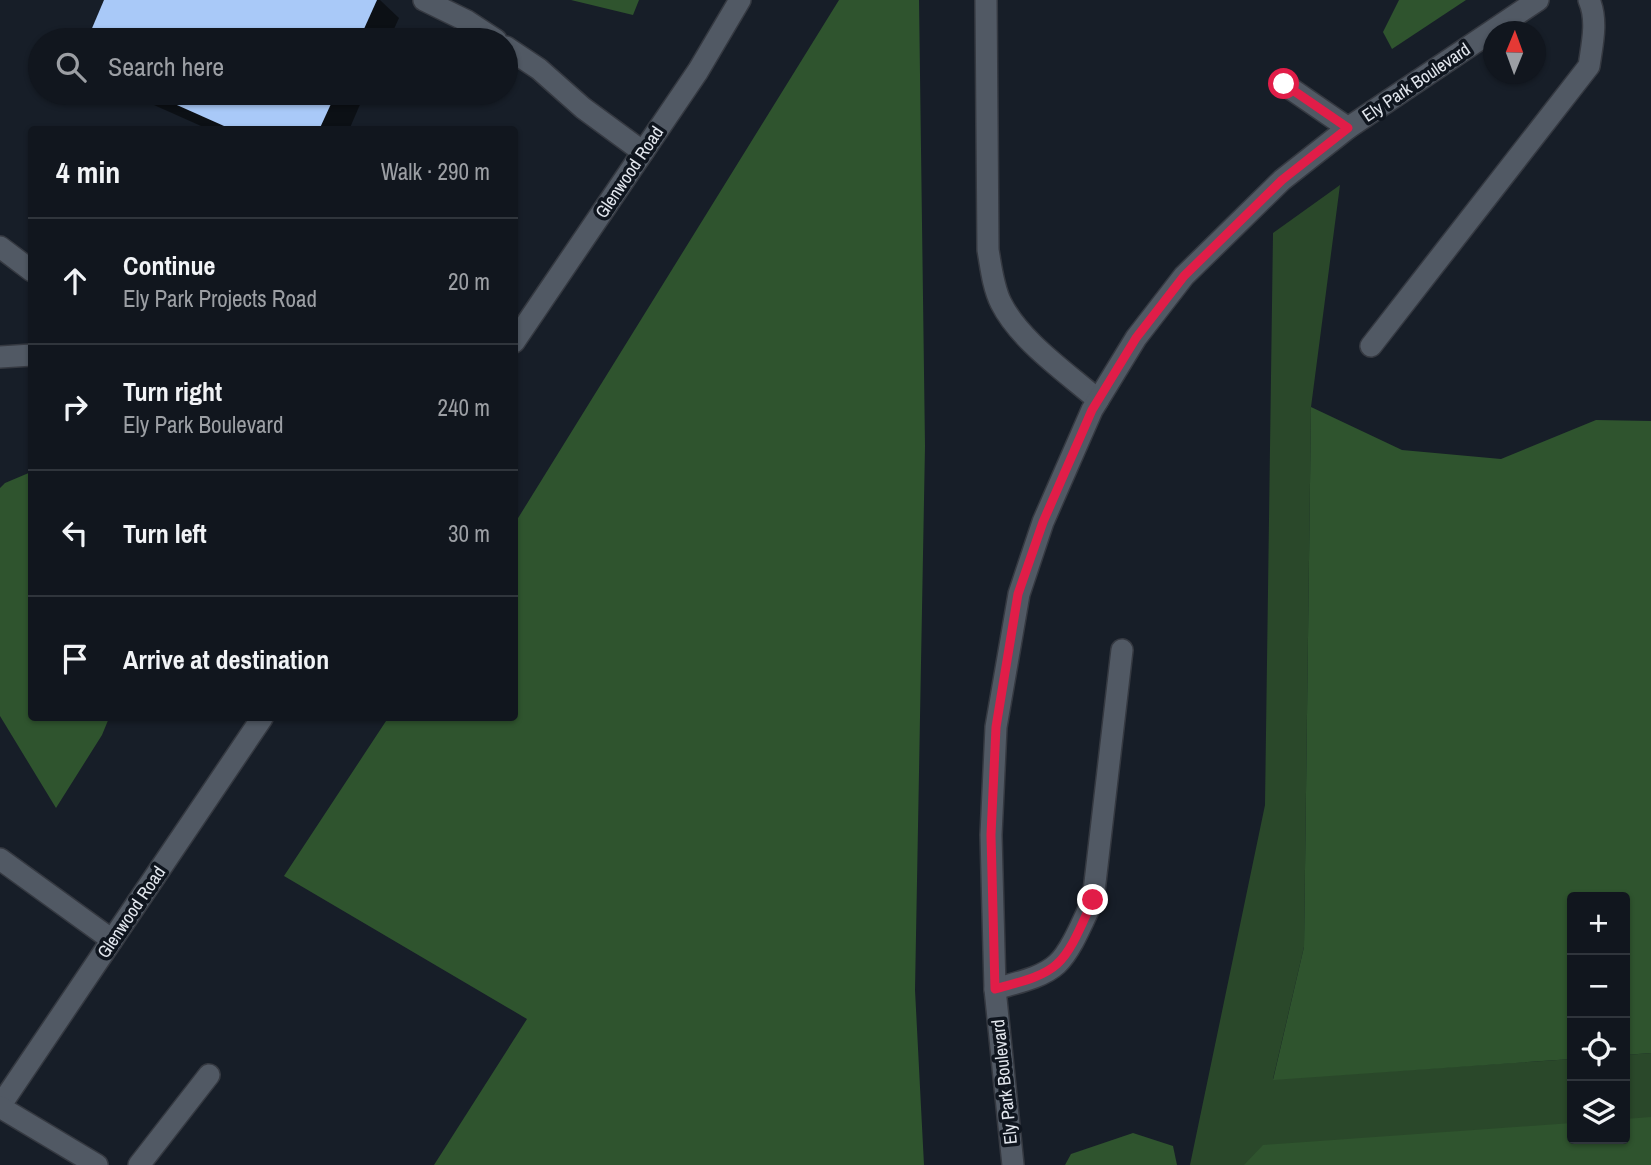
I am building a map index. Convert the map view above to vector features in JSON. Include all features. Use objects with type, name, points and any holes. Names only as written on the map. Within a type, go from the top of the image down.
[{"type":"street","points":[[424,0],[478,28]]},
{"type":"street","name":"Glenwood Road","points":[[518,336],[698,71],[740,0]]},
{"type":"street","points":[[986,0],[988,250],[994,282],[1000,301],[1016,328],[1098,400]]},
{"type":"street","name":"Ely Park Boulevard","points":[[1013,1165],[995,989],[991,835],[996,727],[1018,594],[1043,522],[1098,400],[1136,338],[1184,276],[1282,180],[1348,128],[1538,0]]},
{"type":"street","points":[[1371,346],[1589,66],[1593,9],[1589,0]]},
{"type":"street","points":[[518,55],[643,152]]},
{"type":"street","points":[[1284,84],[1348,128]]},
{"type":"street","points":[[0,247],[28,268]]},
{"type":"street","points":[[0,357],[28,355]]},
{"type":"street","points":[[995,989],[1035,977],[1058,964],[1076,936],[1093,900],[1122,650]]},
{"type":"street","name":"Glenwood Road","points":[[0,1107],[260,721]]},
{"type":"street","points":[[0,859],[112,940]]},
{"type":"street","points":[[139,1165],[209,1075]]},
{"type":"street","points":[[0,1107],[97,1165]]},
{"type":"green space","points":[[571,0],[639,0],[633,15]]},
{"type":"green space","points":[[839,0],[919,0],[925,446],[915,990],[924,1165],[434,1165],[527,1019],[284,876],[386,721],[518,721],[518,518]]},
{"type":"green space","points":[[1399,0],[1466,0],[1392,49],[1383,32]]},
{"type":"green space","points":[[1340,185],[1311,407],[1304,947],[1273,1079],[1567,1059],[1567,1144],[1630,1144],[1630,1055],[1651,1053],[1651,1165],[1190,1165],[1265,805],[1273,233]]},
{"type":"green space","points":[[1311,407],[1402,450],[1501,459],[1596,420],[1651,421],[1651,1053],[1630,1055],[1630,892],[1567,892],[1567,1059],[1273,1080],[1304,947]]},
{"type":"green space","points":[[28,473],[28,721],[108,721],[102,735],[56,808],[0,716],[0,488]]},
{"type":"green space","points":[[1651,1117],[1651,1165],[1244,1165],[1263,1145],[1567,1123],[1567,1144],[1630,1144],[1630,1119]]},
{"type":"green space","points":[[1133,1133],[1173,1146],[1177,1165],[1065,1165],[1071,1154]]},
{"type":"building","points":[[104,0],[377,0],[364,28],[92,28]]},
{"type":"building","points":[[177,105],[330,105],[321,126],[224,126]]},
{"type":"route","points":[[1093,900],[1076,936],[1058,964],[1035,977],[995,989],[991,835],[996,727],[1018,594],[1043,522],[1092,410],[1136,338],[1184,276],[1282,180],[1348,128],[1284,84]]}]
